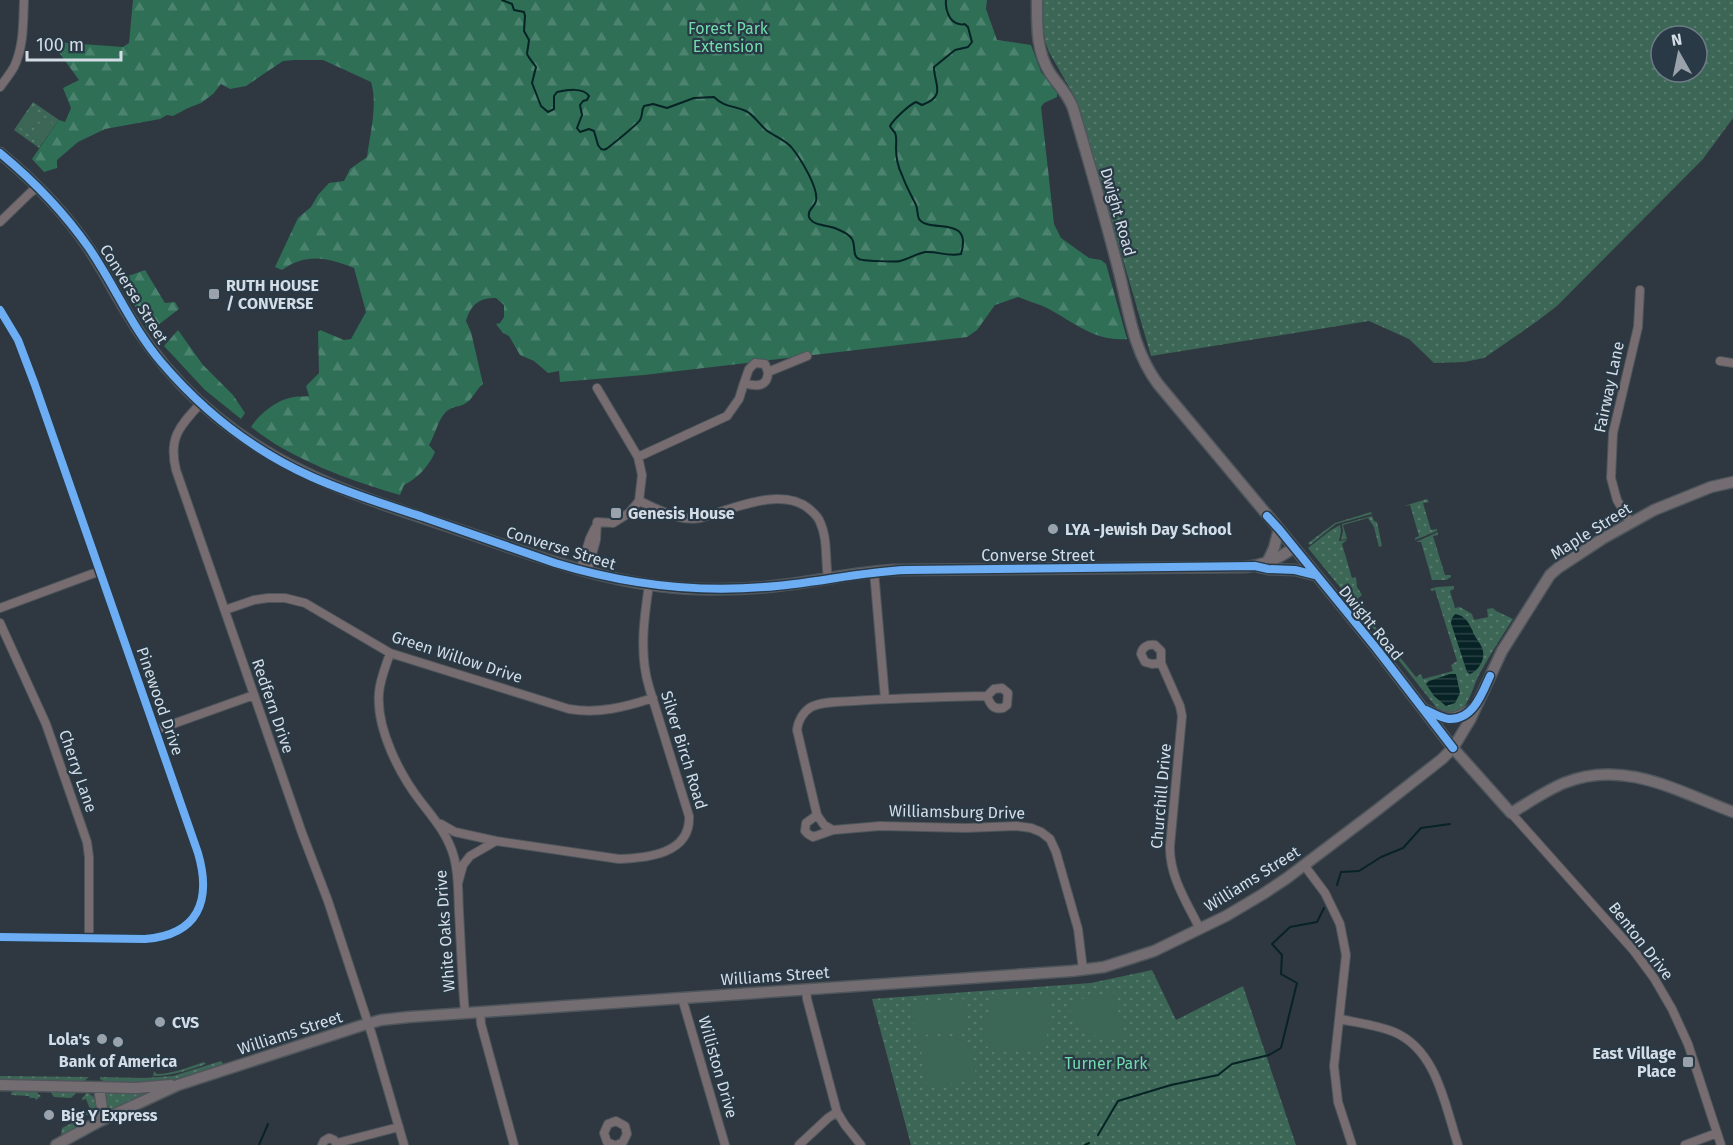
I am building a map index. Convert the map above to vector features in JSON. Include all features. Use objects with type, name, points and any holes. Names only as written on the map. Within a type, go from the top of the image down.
[{"type":"main road","name":"Dwight Road","points":[[1037,0],[1038,34],[1042,55],[1048,70],[1073,108],[1118,268],[1136,344],[1143,360],[1158,384],[1376,648],[1453,748],[1511,813]]},
{"type":"main road","name":"Converse Street","points":[[0,153],[39,187],[65,216],[90,249],[130,319],[172,374],[234,431],[257,447],[312,477],[394,508],[584,572],[649,585],[689,589],[739,589],[781,586],[874,572],[925,569],[1255,566],[1281,557],[1293,548]]},
{"type":"main road","name":"Maple Street","points":[[1453,748],[1502,651],[1550,575],[1630,522],[1683,497],[1718,484],[1733,482]]},
{"type":"main road","points":[[1268,563],[1279,529]]},
{"type":"main road","points":[[1255,566],[1294,570],[1315,575]]},
{"type":"main road","points":[[1423,709],[1440,717],[1451,719],[1461,716],[1476,706]]},
{"type":"main road","name":"Williams Street","points":[[56,1145],[98,1122],[177,1085],[368,1024],[398,1018],[1104,967],[1163,947],[1263,894],[1377,810],[1453,748]]},
{"type":"main road","points":[[1511,813],[1564,783],[1606,773],[1623,774],[1646,780],[1733,812]]},
{"type":"main road","points":[[0,1085],[99,1088],[177,1085]]},
{"type":"main road","points":[[98,1122],[102,1108],[99,1088]]},
{"type":"street","points":[[0,87],[14,67],[19,51],[23,31],[24,0]]},
{"type":"street","points":[[0,222],[39,187]]},
{"type":"street","name":"Fairway Lane","points":[[1630,522],[1617,500],[1611,478],[1612,433],[1638,327],[1640,290]]},
{"type":"street","name":"Pinewood Drive","points":[[0,310],[25,355],[156,730],[202,868],[204,889],[201,902],[190,921],[180,930],[169,935],[145,939],[0,937]]},
{"type":"street","points":[[768,372],[807,356]]},
{"type":"street","points":[[1720,361],[1733,363]]},
{"type":"street","points":[[638,457],[727,416],[739,399],[744,383],[749,369],[755,363],[765,364],[768,372],[767,380],[760,386],[744,383]]},
{"type":"street","points":[[584,572],[590,538],[597,522],[610,524],[619,521],[629,513],[639,501],[642,476],[638,457],[597,388]]},
{"type":"street","name":"Redfern Drive","points":[[201,403],[177,432],[173,459],[302,833],[328,901],[404,1145]]},
{"type":"street","points":[[639,501],[675,516],[689,519],[770,499],[784,498],[795,501],[807,507],[819,520],[824,535],[828,578]]},
{"type":"street","points":[[0,608],[100,572]]},
{"type":"street","points":[[874,572],[885,699]]},
{"type":"street","name":"Silver Birch Road","points":[[438,822],[455,832],[496,841],[619,859],[665,852],[678,844],[687,831],[689,816],[647,681],[644,648],[649,585]]},
{"type":"street","name":"Green Willow Drive","points":[[225,610],[254,600],[268,598],[285,598],[305,603],[390,653],[569,709],[606,710],[653,698]]},
{"type":"street","name":"Cherry Lane","points":[[0,623],[43,715],[87,842],[89,938]]},
{"type":"street","name":"White Oaks Drive","points":[[390,653],[379,693],[380,710],[385,733],[404,776],[438,822],[449,842],[453,856],[458,883],[465,1013]]},
{"type":"street","name":"Churchill Drive","points":[[1161,663],[1180,706],[1182,716],[1170,863],[1200,929]]},
{"type":"street","points":[[156,730],[254,695]]},
{"type":"street","name":"Williamsburg Drive","points":[[987,696],[885,699],[816,705],[807,710],[798,723],[798,738],[817,815],[806,823],[805,829],[808,834],[815,837],[833,830],[880,826],[966,828],[1016,826],[1041,832],[1050,839],[1056,852],[1078,929],[1083,970]]},
{"type":"street","name":"Benton Drive","points":[[1511,813],[1634,951],[1654,978],[1672,1009],[1688,1044],[1721,1145]]},
{"type":"street","points":[[817,815],[824,825],[833,830]]},
{"type":"street","points":[[458,883],[463,865],[470,856],[496,841]]},
{"type":"street","points":[[1304,865],[1325,893],[1340,924],[1346,955],[1334,1066],[1338,1102],[1352,1145]]},
{"type":"street","points":[[806,989],[837,1112],[861,1145]]},
{"type":"street","name":"Williston Drive","points":[[682,998],[725,1145]]},
{"type":"street","points":[[480,1012],[481,1024],[514,1145]]},
{"type":"street","points":[[1340,1020],[1381,1027],[1408,1040],[1417,1048],[1434,1073],[1458,1145]]},
{"type":"street","points":[[799,1145],[837,1112]]},
{"type":"street","points":[[322,1145],[329,1138],[337,1144],[399,1127]]},
{"type":"street","points":[[1685,1145],[1717,1133]]},
{"type":"green space","name":"Forest Park Extension","points":[[133,0],[987,0],[986,9],[997,40],[1031,45],[1041,72],[1057,93],[1057,97],[1044,103],[1041,107],[1054,224],[1061,238],[1089,258],[1101,260],[1106,264],[1127,339],[1096,335],[1049,309],[1018,297],[995,305],[977,330],[967,337],[644,375],[560,382],[559,371],[548,373],[534,361],[520,355],[509,336],[503,333],[496,324],[500,323],[504,317],[504,305],[496,298],[484,299],[473,307],[466,321],[471,332],[483,384],[463,405],[449,409],[444,414],[429,445],[435,452],[433,457],[418,475],[404,485],[400,495],[369,486],[296,456],[251,427],[264,412],[275,404],[288,398],[309,396],[306,386],[319,373],[318,332],[320,330],[344,340],[351,339],[366,312],[354,268],[318,258],[291,264],[282,270],[275,267],[298,218],[311,207],[329,183],[344,181],[350,169],[367,157],[374,110],[371,82],[323,60],[283,61],[246,86],[230,89],[221,84],[201,103],[173,116],[167,115],[160,119],[105,129],[78,142],[57,160],[57,168],[44,172],[32,159],[59,120],[65,122],[71,108],[63,88],[79,80],[58,51],[39,45],[40,41],[123,47],[129,43]]},
{"type":"green space","points":[[1043,0],[1733,0],[1733,118],[1703,159],[1557,306],[1484,358],[1464,362],[1434,363],[1409,339],[1369,321],[1151,356],[1077,101],[1045,41]]},
{"type":"green space","points":[[33,102],[59,120],[39,148],[14,130]]},
{"type":"green space","points":[[33,109],[41,115],[28,133],[19,127]]},
{"type":"green space","points":[[44,117],[52,123],[39,141],[31,135]]},
{"type":"green space","points":[[145,270],[165,303],[175,302],[179,309],[149,332],[120,279]]},
{"type":"green space","points":[[178,330],[203,365],[233,395],[245,413],[241,419],[205,390],[164,346]]},
{"type":"green space","points":[[1427,499],[1429,502],[1423,503],[1431,530],[1437,529],[1437,531],[1415,540],[1419,536],[1410,505],[1404,506]]},
{"type":"green space","points":[[1371,512],[1372,514],[1336,524],[1310,545],[1308,543],[1335,523]]},
{"type":"green space","points":[[1372,516],[1377,522],[1382,546],[1379,547],[1374,527],[1368,518],[1343,525],[1347,539],[1341,540],[1342,524]]},
{"type":"green space","points":[[1340,525],[1339,541],[1347,540],[1342,544],[1352,578],[1356,577],[1357,587],[1362,595],[1353,603],[1308,548]]},
{"type":"green space","points":[[1438,532],[1438,535],[1433,536],[1445,575],[1451,575],[1446,580],[1432,580],[1421,542],[1416,542]]},
{"type":"green space","points":[[1454,586],[1454,589],[1450,591],[1455,608],[1460,607],[1472,614],[1474,620],[1488,617],[1487,609],[1493,608],[1513,619],[1481,671],[1465,706],[1452,713],[1436,707],[1354,604],[1360,600],[1364,605],[1361,609],[1416,677],[1421,674],[1423,679],[1453,671],[1451,665],[1457,661],[1435,590],[1430,589]]},
{"type":"green space","name":"Turner Park","points":[[1152,970],[1176,1020],[1243,986],[1296,1145],[911,1145],[872,999],[1091,983]]},
{"type":"green space","points":[[1114,992],[1124,1037],[1114,1039],[1096,1036],[1081,1027],[1075,1020],[1068,1002]]},
{"type":"green space","points":[[1052,995],[1045,1052],[987,1047],[985,1026],[993,1001],[1002,997]]},
{"type":"green space","points":[[964,999],[968,1030],[916,1036],[912,1005]]},
{"type":"green space","points":[[940,1036],[966,1042],[973,1059],[977,1080],[927,1087],[919,1038]]},
{"type":"green space","points":[[221,1061],[224,1065],[165,1082],[106,1083],[100,1079],[100,1077],[173,1076]]},
{"type":"green space","points":[[204,1062],[206,1064],[180,1072],[153,1076],[154,1071],[157,1074],[169,1073]]},
{"type":"green space","points":[[0,1076],[89,1077],[83,1082],[0,1081]]},
{"type":"green space","points":[[17,1089],[37,1090],[41,1096],[36,1100],[29,1096],[11,1095]]},
{"type":"green space","points":[[50,1091],[77,1092],[71,1098],[54,1097]]},
{"type":"green space","points":[[102,1092],[151,1092],[107,1113]]},
{"type":"green space","points":[[87,1093],[97,1103],[93,1116],[86,1115],[90,1109],[86,1099],[82,1100]]},
{"type":"green space","points":[[78,1120],[86,1121],[61,1135],[62,1128]]},
{"type":"shaded area","points":[[1455,614],[1463,617],[1468,623],[1483,651],[1480,665],[1470,674],[1467,672],[1451,623]]},
{"type":"shaded area","points":[[1450,674],[1456,674],[1460,693],[1455,703],[1446,706],[1434,696],[1426,684]]},
{"type":"waterway","points":[[502,0],[512,4],[514,10],[524,12],[524,31],[529,40],[527,54],[536,67],[532,83],[541,106],[548,112],[554,109],[554,96],[557,92],[583,91],[589,96],[580,105],[582,115],[577,128],[580,132],[589,129],[594,131],[598,145],[601,149],[605,149],[638,122],[644,106],[653,104],[667,108],[694,98],[714,97],[726,105],[741,109],[789,145],[804,166],[816,195],[816,201],[809,212],[811,220],[845,233],[852,239],[857,258],[872,261],[900,261],[925,252],[961,254],[963,242],[961,234],[956,229],[931,225],[919,219],[916,205],[899,169],[896,135],[890,126],[898,116],[916,102],[922,105],[934,98],[937,94],[934,67],[955,50],[968,47],[972,42],[968,27],[950,18],[946,0]]},
{"type":"waterway","points":[[1337,885],[1341,872],[1359,871],[1381,857],[1403,848],[1421,828],[1450,824]]},
{"type":"waterway","points":[[1098,1135],[1118,1101],[1171,1085],[1218,1075],[1232,1064],[1269,1055],[1281,1048],[1297,983],[1281,974],[1282,955],[1272,944],[1290,927],[1317,922],[1324,908]]},
{"type":"waterway","points":[[259,1145],[268,1124]]},
{"type":"waterway","points":[[1085,1145],[1089,1143]]},
{"type":"cycle path","points":[[0,153],[48,198],[79,235],[151,350],[178,381],[231,428],[270,455],[326,483],[555,563],[633,581],[711,589],[782,585],[906,570],[1255,566],[1295,570],[1315,575]]},
{"type":"cycle path","points":[[0,310],[18,340],[35,385],[198,853],[203,886],[197,912],[189,923],[178,931],[163,936],[145,939],[0,937]]},
{"type":"cycle path","points":[[1267,516],[1376,648],[1453,748]]},
{"type":"cycle path","points":[[1426,710],[1449,719],[1464,715],[1476,705],[1490,676]]},
{"type":"place","name":"RUTH HOUSE / CONVERSE","points":[[214,294]]},
{"type":"place","name":"Genesis House","points":[[616,513]]},
{"type":"place","name":"LYA -Jewish Day School","points":[[1053,529]]},
{"type":"place","name":"CVS","points":[[160,1022]]},
{"type":"place","name":"Lola's","points":[[102,1039]]},
{"type":"place","name":"Bank of America","points":[[118,1042]]},
{"type":"place","name":"East Village Place","points":[[1688,1062]]},
{"type":"place","name":"Big Y Express","points":[[49,1115]]}]
